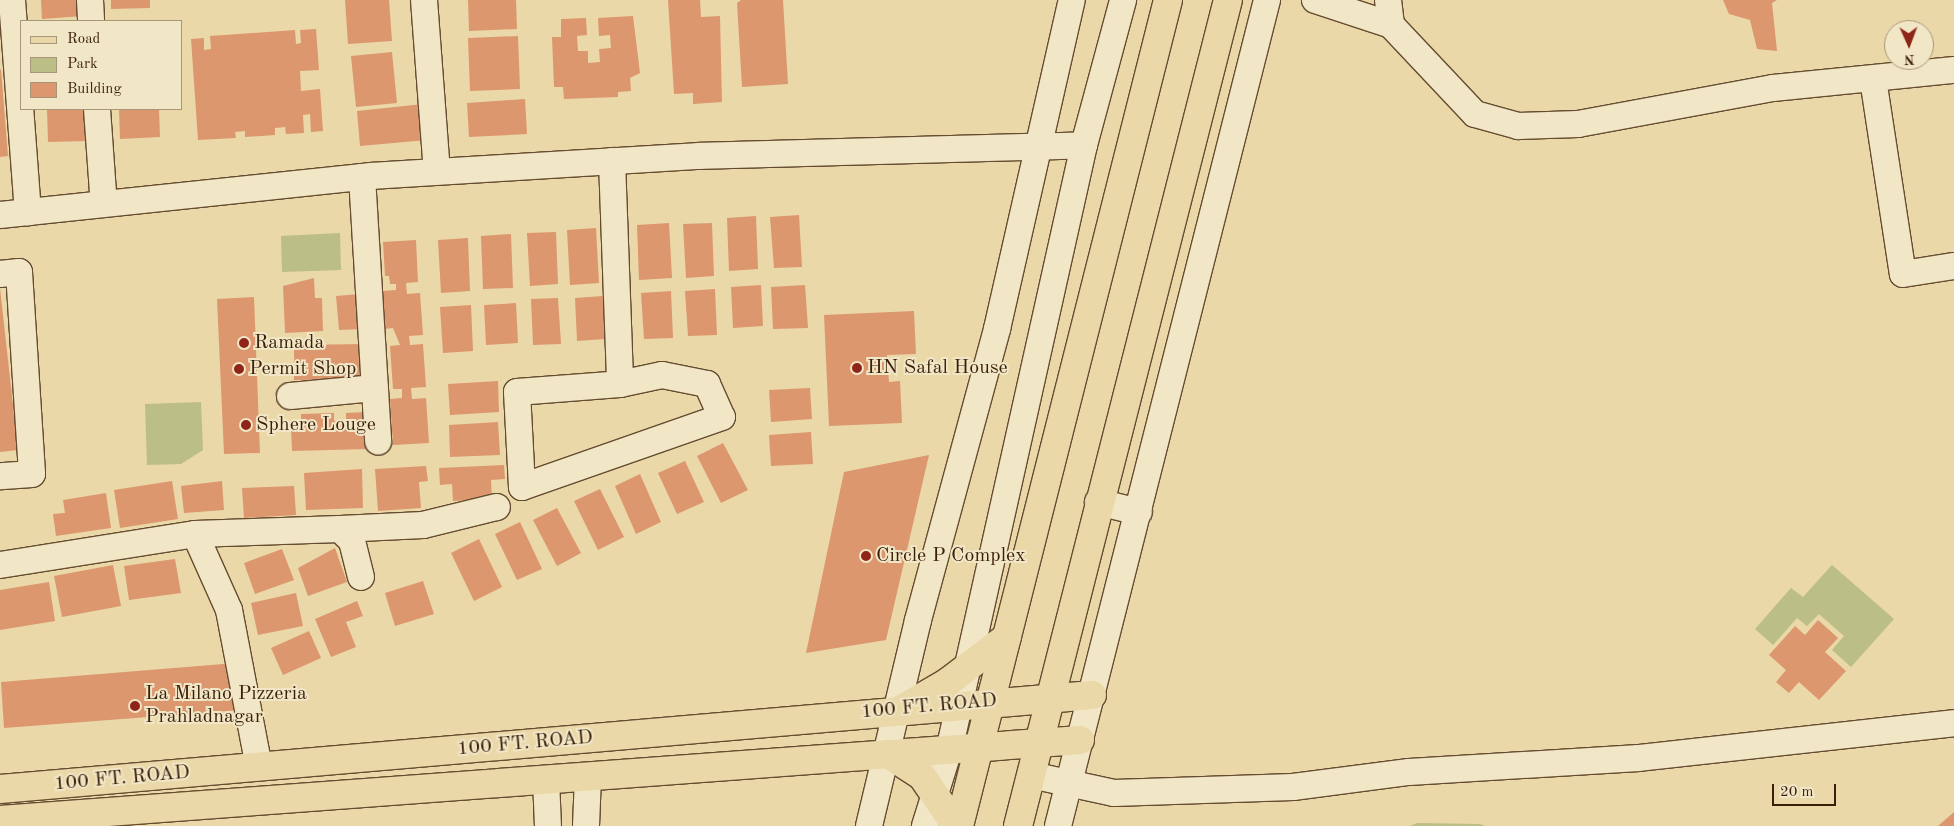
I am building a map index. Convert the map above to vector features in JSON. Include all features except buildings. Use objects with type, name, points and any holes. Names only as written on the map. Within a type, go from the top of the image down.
[{"type":"main road","points":[[957,826],[1007,637],[1168,0]]},
{"type":"main road","points":[[1018,826],[1098,502],[1232,3]]},
{"type":"main road","points":[[900,710],[969,666],[1007,637]]},
{"type":"main road","name":"100 FT. ROAD","points":[[0,789],[1050,696],[1092,695]]},
{"type":"main road","name":"100 FT. ROAD","points":[[2,822],[888,754],[950,746],[1039,740],[1080,740]]},
{"type":"main road","points":[[888,754],[911,766],[936,794],[957,826]]},
{"type":"street","points":[[12,0],[20,106]]},
{"type":"street","points":[[90,0],[91,20]]},
{"type":"street","points":[[424,0],[436,172]]},
{"type":"street","points":[[869,826],[900,710],[918,620],[997,329],[1036,150],[1072,0]]},
{"type":"street","points":[[925,826],[950,746],[1084,145],[1123,0]]},
{"type":"street","points":[[1058,826],[1139,512],[1267,0]]},
{"type":"street","points":[[1316,0],[1391,26],[1475,114],[1518,126],[1578,124],[1773,88],[1873,80],[1954,70]]},
{"type":"street","points":[[1388,0],[1391,26]]},
{"type":"street","points":[[1873,80],[1903,274],[1954,266]]},
{"type":"street","points":[[20,110],[28,212]]},
{"type":"street","points":[[97,110],[103,192]]},
{"type":"street","points":[[0,215],[362,177],[436,172],[612,161],[1036,150],[1084,145]]},
{"type":"street","points":[[612,161],[620,384]]},
{"type":"street","points":[[362,177],[378,442]]},
{"type":"street","points":[[0,274],[19,272],[32,474],[0,476]]},
{"type":"street","points":[[662,375],[707,384],[722,417],[522,487],[517,392],[620,384],[662,375]]},
{"type":"street","points":[[290,396],[374,388]]},
{"type":"street","points":[[1098,502],[1139,512]]},
{"type":"street","points":[[0,565],[195,534],[424,525],[497,507]]},
{"type":"street","points":[[340,529],[352,541],[361,577]]},
{"type":"street","points":[[195,534],[229,610],[258,767]]},
{"type":"street","points":[[1030,775],[1114,793],[1293,787],[1409,772],[1630,758],[1954,723]]},
{"type":"street","points":[[586,826],[588,776]]},
{"type":"street","points":[[546,779],[548,826]]},
{"type":"green space","points":[[340,233],[341,270],[282,272],[281,236]]},
{"type":"green space","points":[[201,402],[203,450],[181,464],[147,465],[145,404]]},
{"type":"green space","points":[[1832,565],[1894,619],[1851,667],[1832,650],[1844,636],[1819,614],[1807,626],[1797,618],[1773,645],[1755,629],[1791,588],[1803,597]]},
{"type":"green space","points":[[1417,823],[1480,824],[1485,826],[1410,826]]},
{"type":"place","name":"Ramada","points":[[244,343]]},
{"type":"place","name":"HN Safal House","points":[[857,368]]},
{"type":"place","name":"Permit Shop","points":[[239,369]]},
{"type":"place","name":"Sphere Louge","points":[[246,425]]},
{"type":"place","name":"Circle P Complex","points":[[866,556]]},
{"type":"place","name":"La Milano Pizzeria Prahladnagar","points":[[135,706]]}]
